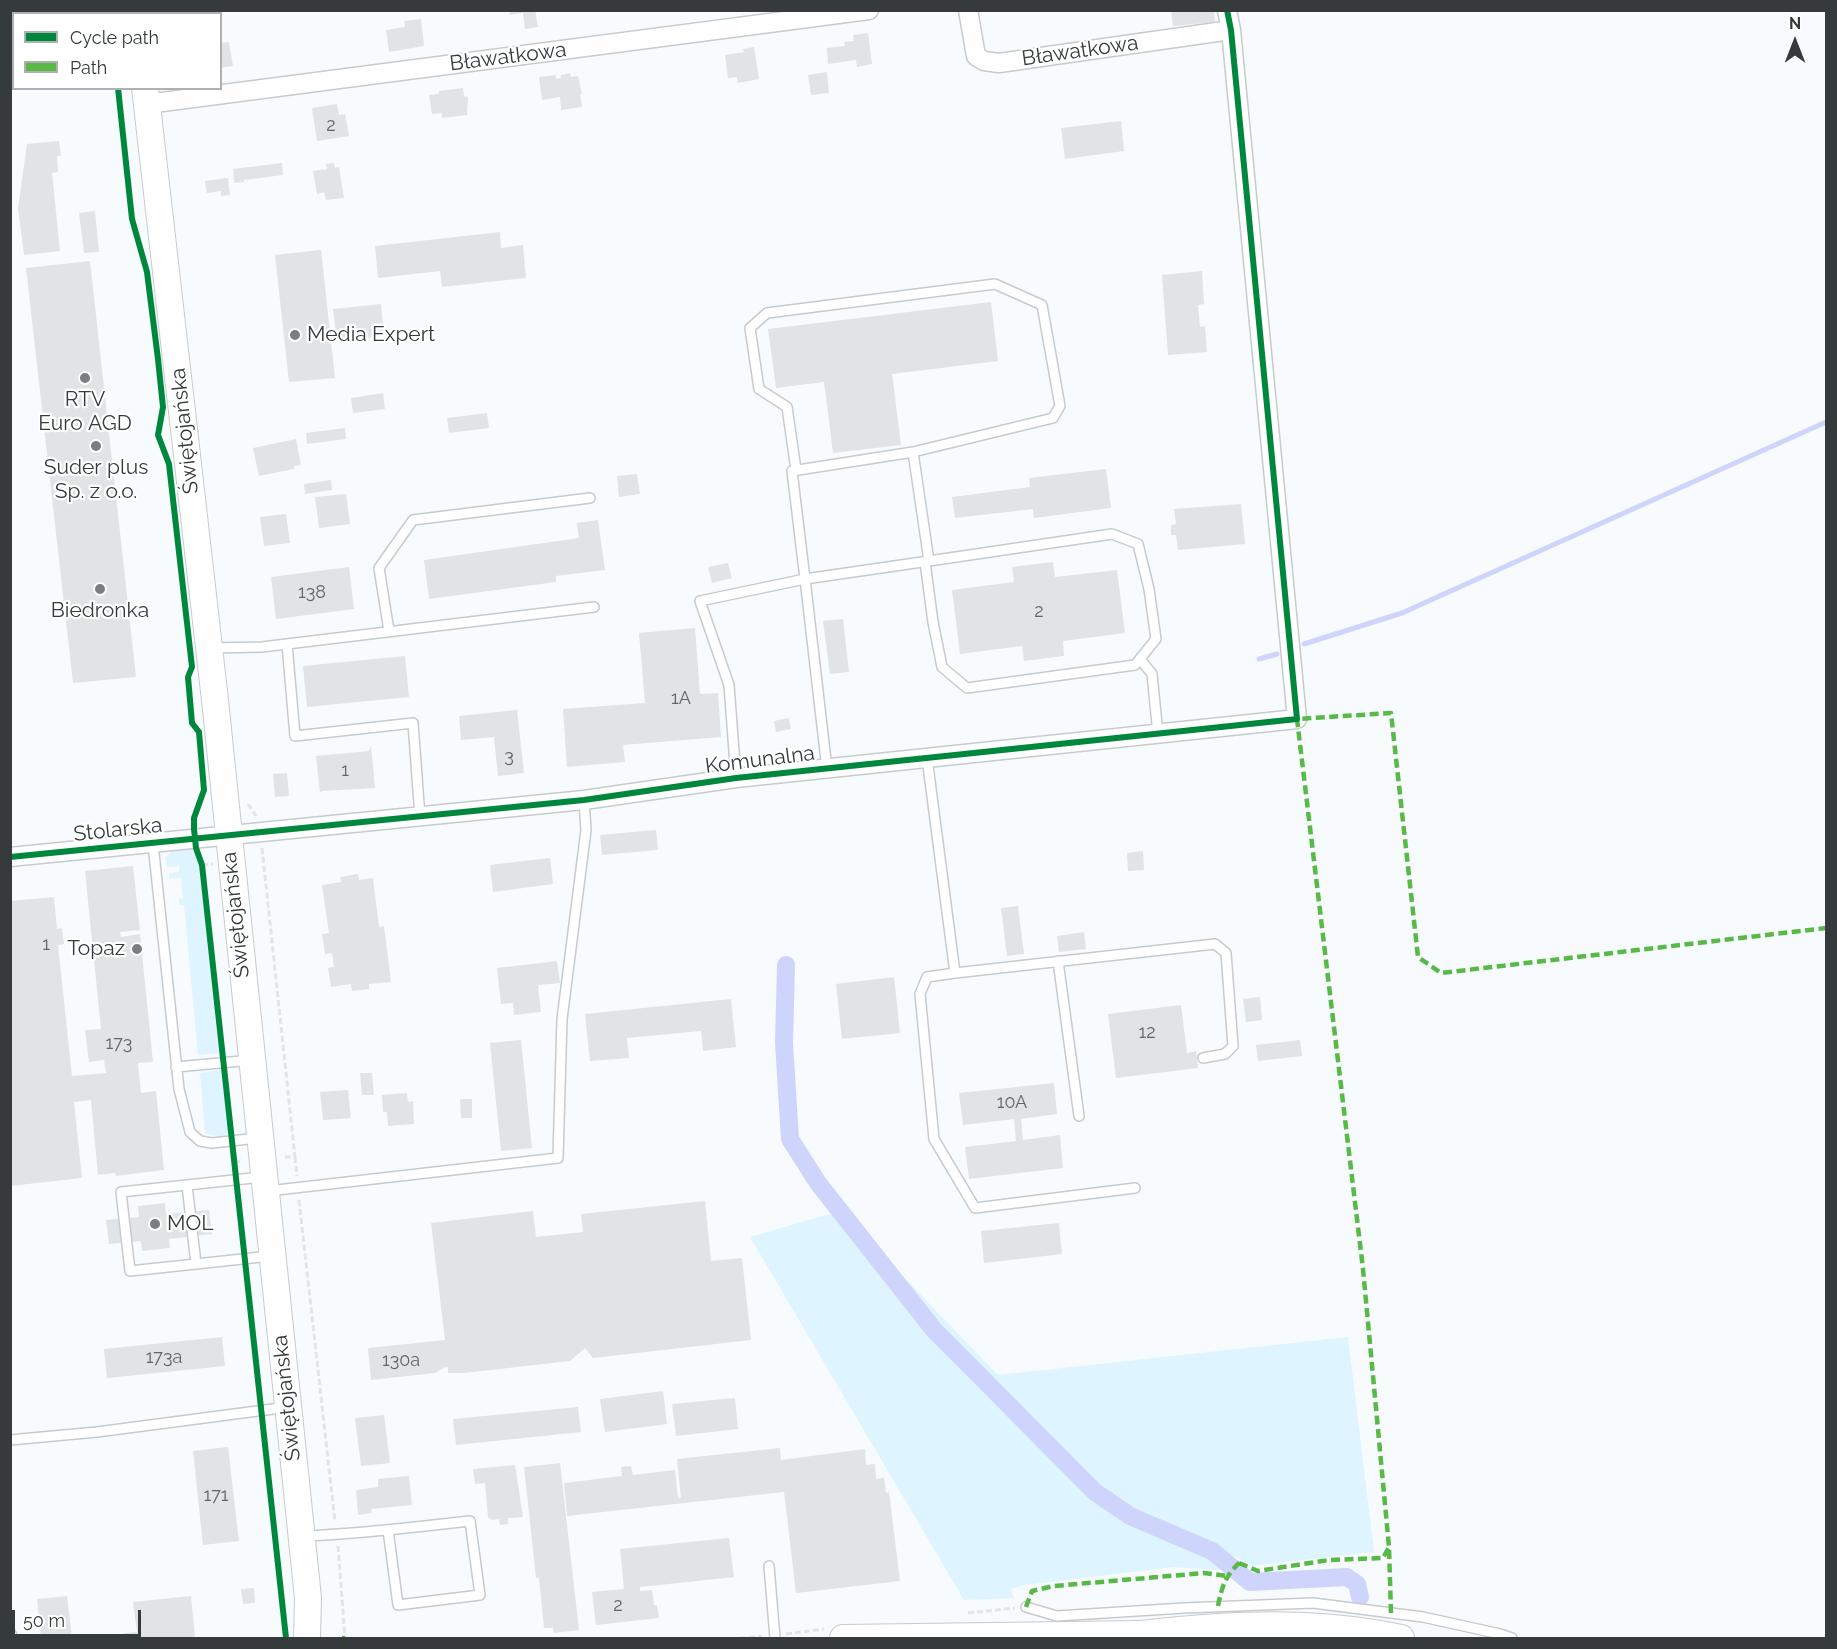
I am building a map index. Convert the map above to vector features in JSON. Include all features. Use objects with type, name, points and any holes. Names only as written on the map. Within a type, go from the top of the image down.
[{"type":"street","name":"Bławatkowa","points":[[222,87],[869,10]]},
{"type":"street","name":"Bławatkowa","points":[[969,10],[976,56],[984,61],[999,63],[1231,30]]},
{"type":"street","points":[[1227,10],[1231,30]]},
{"type":"street","name":"Komunalna","points":[[228,836],[584,800],[736,778],[1297,719],[1231,30]]},
{"type":"street","name":"Bławatkowa","points":[[146,96],[196,90]]},
{"type":"street","name":"Świętojańska","points":[[146,96],[209,648],[273,1256],[308,1598],[307,1638]]},
{"type":"street","name":"Stolarska","points":[[10,857],[228,836]]},
{"type":"street","name":"Świętojańska","points":[[308,1598],[324,1638]]},
{"type":"street","points":[[1108,1638],[1208,1627],[1279,1625],[1336,1629],[1401,1638]]},
{"type":"street","points":[[843,1638],[1139,1634]]},
{"type":"lane","points":[[796,470],[787,408],[759,388],[750,328],[767,313],[995,284],[1041,305],[1060,406],[1053,418],[913,452],[792,471],[827,769]]},
{"type":"lane","points":[[736,778],[729,685],[700,601],[805,579],[927,561],[1112,534],[1138,544],[1149,589],[1156,639],[1135,665],[968,688],[942,666],[933,622],[927,561],[913,452]]},
{"type":"lane","points":[[388,632],[379,568],[413,520],[590,498]]},
{"type":"lane","points":[[209,648],[286,644],[594,607]]},
{"type":"lane","points":[[286,644],[295,735],[413,723],[420,817]]},
{"type":"lane","points":[[1140,659],[1152,674],[1158,734]]},
{"type":"lane","points":[[927,758],[955,973]]},
{"type":"lane","points":[[153,844],[176,1067],[190,1132],[200,1142],[213,1143],[263,1166],[298,1189],[558,1158],[562,1019],[586,830],[584,800]]},
{"type":"lane","points":[[1135,1188],[975,1208],[934,1139],[920,994],[927,977],[1215,944],[1226,952],[1233,1046],[1225,1054],[1203,1058]]},
{"type":"lane","points":[[1059,962],[1079,1116]]},
{"type":"lane","points":[[176,1067],[252,1059]]},
{"type":"lane","points":[[263,1166],[187,1185],[121,1192],[129,1270],[273,1256]]},
{"type":"lane","points":[[187,1185],[196,1264]]},
{"type":"lane","points":[[10,1440],[97,1432],[288,1407]]},
{"type":"lane","points":[[302,1536],[337,1535],[470,1521],[480,1594],[398,1605],[388,1530]]},
{"type":"lane","points":[[768,1566],[775,1638]]},
{"type":"lane","points":[[1026,1607],[1058,1616],[1195,1607],[1313,1603],[1423,1617],[1512,1638]]},
{"type":"lane","points":[[10,1632],[14,1638]]},
{"type":"path","points":[[245,800],[260,822]]},
{"type":"path","points":[[262,859],[337,1535],[345,1638]]},
{"type":"path","points":[[234,1162],[263,1166],[295,1157]]},
{"type":"shaded area","points":[[193,848],[198,859],[219,1053],[198,1055],[184,905],[179,905],[179,899],[183,898],[181,878],[169,879],[169,873],[179,872],[179,866],[167,867],[166,858],[172,851]]},
{"type":"shaded area","points":[[221,1070],[229,1133],[220,1137],[205,1133],[200,1073]]},
{"type":"shaded area","points":[[840,1211],[998,1375],[1348,1337],[1374,1552],[1251,1566],[1235,1556],[1219,1570],[1174,1567],[1024,1585],[1011,1589],[1014,1598],[964,1600],[750,1237]]},
{"type":"building","points":[[509,10],[535,10],[538,27],[525,29],[523,13],[510,15]]},
{"type":"building","points":[[1171,10],[1214,10],[1215,22],[1173,26]]},
{"type":"building","points":[[421,19],[424,46],[389,52],[386,30],[405,27],[404,21]]},
{"type":"building","points":[[868,33],[872,64],[857,67],[856,60],[828,64],[827,48],[845,46],[844,42],[854,41],[853,35]]},
{"type":"building","points":[[229,42],[233,66],[222,68],[222,43]]},
{"type":"building","points":[[754,47],[759,79],[738,83],[737,77],[728,78],[725,55],[744,52],[743,49]]},
{"type":"building","points":[[827,72],[829,93],[811,95],[808,75]]},
{"type":"building","points":[[570,73],[571,77],[578,76],[582,107],[561,110],[560,97],[542,100],[539,77],[556,75],[556,79]]},
{"type":"building","points":[[463,88],[464,96],[468,97],[467,115],[442,118],[442,113],[432,114],[429,95],[439,94],[439,91]]},
{"type":"building","points":[[337,104],[339,115],[345,114],[349,136],[317,141],[312,108]]},
{"type":"building","points":[[1121,121],[1124,151],[1065,159],[1061,128]]},
{"type":"building","points":[[59,141],[61,156],[57,156],[58,172],[52,173],[60,251],[24,255],[18,208],[27,144]]},
{"type":"building","points":[[282,163],[283,175],[234,183],[233,169]]},
{"type":"building","points":[[334,163],[335,168],[339,167],[344,198],[326,200],[324,192],[317,194],[313,171],[327,169],[326,164]]},
{"type":"building","points":[[228,178],[230,195],[221,196],[221,191],[207,193],[205,181]]},
{"type":"building","points":[[95,211],[99,252],[84,253],[79,213]]},
{"type":"building","points":[[500,232],[501,248],[523,245],[526,278],[442,287],[440,271],[378,278],[375,246]]},
{"type":"building","points":[[321,250],[335,378],[289,382],[275,255]]},
{"type":"building","points":[[90,261],[136,677],[73,683],[26,268]]},
{"type":"building","points":[[1202,271],[1204,304],[1198,305],[1200,327],[1205,326],[1207,352],[1168,355],[1162,275]]},
{"type":"building","points":[[991,302],[998,361],[892,374],[901,445],[833,453],[824,382],[776,388],[768,329]]},
{"type":"building","points":[[381,304],[384,336],[337,342],[333,309]]},
{"type":"building","points":[[383,393],[385,409],[353,413],[351,398]]},
{"type":"building","points":[[487,413],[489,428],[449,433],[447,418]]},
{"type":"building","points":[[345,428],[346,439],[307,444],[306,433]]},
{"type":"building","points":[[296,439],[301,465],[294,466],[294,469],[259,476],[253,448]]},
{"type":"building","points":[[1106,469],[1111,508],[1034,518],[1033,509],[955,518],[952,497],[1030,487],[1029,478]]},
{"type":"building","points":[[637,474],[640,494],[619,497],[617,476]]},
{"type":"building","points":[[331,480],[332,490],[305,494],[304,484]]},
{"type":"building","points":[[346,494],[350,524],[319,528],[315,497]]},
{"type":"building","points":[[1241,504],[1245,544],[1178,550],[1176,535],[1171,535],[1171,525],[1176,524],[1174,509]]},
{"type":"building","points":[[286,514],[290,543],[264,546],[260,517]]},
{"type":"building","points":[[598,520],[605,570],[556,576],[556,582],[429,599],[424,560],[579,538],[577,523]]},
{"type":"building","points":[[1053,562],[1055,577],[1117,570],[1125,633],[1063,641],[1064,656],[1024,661],[1022,646],[960,654],[952,590],[1014,582],[1012,567]]},
{"type":"building","points":[[728,563],[732,578],[712,583],[708,567]]},
{"type":"building","points":[[349,567],[354,609],[276,619],[271,577]]},
{"type":"building","points":[[843,619],[849,672],[830,674],[823,621]]},
{"type":"building","points":[[695,628],[700,694],[718,693],[721,737],[623,745],[625,762],[567,767],[563,709],[645,703],[639,633]]},
{"type":"building","points":[[405,656],[409,697],[307,707],[303,666]]},
{"type":"building","points":[[517,710],[524,773],[498,776],[494,737],[461,740],[459,716]]},
{"type":"building","points":[[789,718],[791,729],[776,732],[774,721]]},
{"type":"building","points":[[371,746],[375,788],[322,791],[320,793],[316,756],[369,751]]},
{"type":"building","points":[[287,773],[289,796],[275,797],[273,774]]},
{"type":"building","points":[[656,830],[658,850],[602,855],[600,835]]},
{"type":"building","points":[[1143,851],[1144,870],[1128,871],[1127,853]]},
{"type":"building","points":[[550,858],[553,884],[493,892],[490,865]]},
{"type":"building","points":[[133,866],[140,930],[120,932],[121,937],[140,934],[153,1062],[138,1063],[141,1093],[156,1091],[164,1170],[116,1176],[115,1173],[98,1175],[91,1100],[74,1102],[82,1178],[10,1186],[10,901],[54,897],[57,929],[62,928],[64,944],[58,945],[72,1076],[106,1073],[104,1060],[89,1062],[85,1030],[101,1029],[85,871]]},
{"type":"building","points":[[358,874],[359,880],[373,878],[379,927],[384,926],[391,982],[369,984],[369,989],[352,991],[351,984],[331,987],[328,968],[334,967],[332,953],[325,954],[322,934],[329,933],[322,885],[341,882],[340,877]]},
{"type":"building","points":[[1018,906],[1024,954],[1007,956],[1001,908]]},
{"type":"building","points":[[1084,932],[1086,949],[1059,952],[1057,936]]},
{"type":"building","points":[[557,961],[560,983],[538,985],[541,1012],[514,1015],[513,1003],[501,1004],[497,968]]},
{"type":"building","points":[[894,977],[900,1033],[842,1039],[836,984]]},
{"type":"building","points":[[1260,997],[1262,1020],[1246,1022],[1243,999]]},
{"type":"building","points":[[731,999],[736,1047],[703,1051],[701,1031],[627,1038],[629,1058],[590,1061],[585,1014]]},
{"type":"building","points":[[1181,1005],[1187,1053],[1196,1051],[1198,1068],[1116,1078],[1108,1014]]},
{"type":"building","points":[[521,1040],[532,1148],[501,1151],[490,1043]]},
{"type":"building","points":[[1300,1040],[1302,1056],[1258,1061],[1256,1045]]},
{"type":"building","points":[[360,1073],[372,1073],[374,1095],[362,1095]]},
{"type":"building","points":[[1054,1083],[1057,1114],[1021,1119],[1023,1140],[1060,1135],[1063,1168],[969,1179],[965,1147],[1016,1141],[1014,1119],[963,1125],[959,1093]]},
{"type":"building","points":[[348,1090],[351,1118],[323,1120],[320,1092]]},
{"type":"building","points":[[407,1093],[408,1102],[413,1101],[414,1124],[388,1126],[387,1112],[383,1112],[382,1095]]},
{"type":"building","points":[[460,1099],[472,1099],[472,1118],[461,1118]]},
{"type":"building","points":[[705,1201],[711,1261],[742,1258],[751,1340],[593,1358],[585,1348],[570,1361],[464,1373],[448,1373],[448,1367],[435,1373],[371,1380],[368,1348],[445,1340],[431,1223],[533,1211],[536,1237],[583,1232],[581,1214]]},
{"type":"building","points":[[165,1203],[166,1214],[209,1210],[212,1234],[169,1239],[170,1248],[142,1251],[141,1241],[109,1244],[106,1220],[139,1217],[138,1206]]},
{"type":"building","points":[[1059,1223],[1062,1254],[984,1263],[981,1231]]},
{"type":"building","points":[[222,1337],[225,1366],[107,1378],[104,1349]]},
{"type":"building","points":[[663,1391],[667,1424],[605,1432],[600,1399]]},
{"type":"building","points":[[735,1398],[738,1429],[676,1436],[672,1404]]},
{"type":"building","points":[[578,1407],[581,1432],[456,1445],[453,1419]]},
{"type":"building","points":[[384,1415],[390,1463],[361,1466],[355,1418]]},
{"type":"building","points":[[228,1447],[239,1541],[203,1545],[193,1451]]},
{"type":"building","points":[[780,1448],[781,1460],[865,1449],[866,1465],[875,1464],[876,1479],[884,1478],[886,1493],[889,1492],[900,1581],[796,1593],[784,1492],[567,1516],[564,1483],[622,1476],[621,1467],[631,1466],[633,1475],[675,1470],[678,1498],[681,1498],[677,1459]]},
{"type":"building","points":[[560,1463],[579,1630],[554,1633],[553,1628],[544,1628],[524,1467]]},
{"type":"building","points":[[515,1465],[523,1517],[508,1518],[508,1524],[500,1525],[499,1519],[492,1520],[488,1517],[485,1483],[475,1484],[473,1469]]},
{"type":"building","points":[[409,1476],[412,1505],[371,1509],[372,1513],[358,1515],[356,1490],[378,1487],[378,1479]]},
{"type":"building","points":[[729,1538],[734,1577],[640,1587],[640,1591],[652,1590],[659,1618],[596,1625],[592,1592],[624,1589],[620,1549]]},
{"type":"building","points":[[254,1588],[255,1603],[243,1604],[241,1589]]},
{"type":"building","points":[[67,1596],[72,1638],[41,1638],[37,1599]]},
{"type":"building","points":[[191,1596],[195,1638],[125,1638],[124,1633],[137,1632],[133,1602]]},
{"type":"waterway","points":[[1304,644],[1402,613],[1826,422]]},
{"type":"waterway","points":[[1259,659],[1277,654]]},
{"type":"waterway","points":[[786,965],[784,1043],[790,1139],[818,1183],[934,1330],[1095,1492],[1130,1516],[1212,1551],[1250,1582],[1347,1577],[1357,1584],[1360,1597]]},
{"type":"marked path","points":[[1391,1613],[1389,1547],[1363,1269],[1297,719],[1391,713],[1418,957],[1441,973],[1826,928]]},
{"type":"marked path","points":[[1239,1563],[1258,1571],[1329,1560],[1383,1558],[1389,1547]]},
{"type":"marked path","points":[[1218,1606],[1226,1581],[1242,1560]]},
{"type":"marked path","points":[[1026,1607],[1032,1591],[1054,1586],[1204,1573],[1227,1576]]},
{"type":"cycle path","points":[[10,857],[584,800],[736,778],[1297,719],[1231,30],[1227,10]]},
{"type":"cycle path","points":[[118,90],[132,219],[147,272],[163,407],[158,435],[169,464],[192,667],[188,677],[192,723],[199,732],[204,790],[194,818],[194,829],[196,848],[202,865],[286,1638]]},
{"type":"place","name":"Media Expert","points":[[295,335]]},
{"type":"place","name":"RTV Euro AGD","points":[[85,378]]},
{"type":"place","name":"Suder plus Sp. z o.o.","points":[[96,446]]},
{"type":"place","name":"Biedronka","points":[[100,589]]},
{"type":"place","name":"Topaz","points":[[137,949]]},
{"type":"place","name":"MOL","points":[[155,1224]]}]
